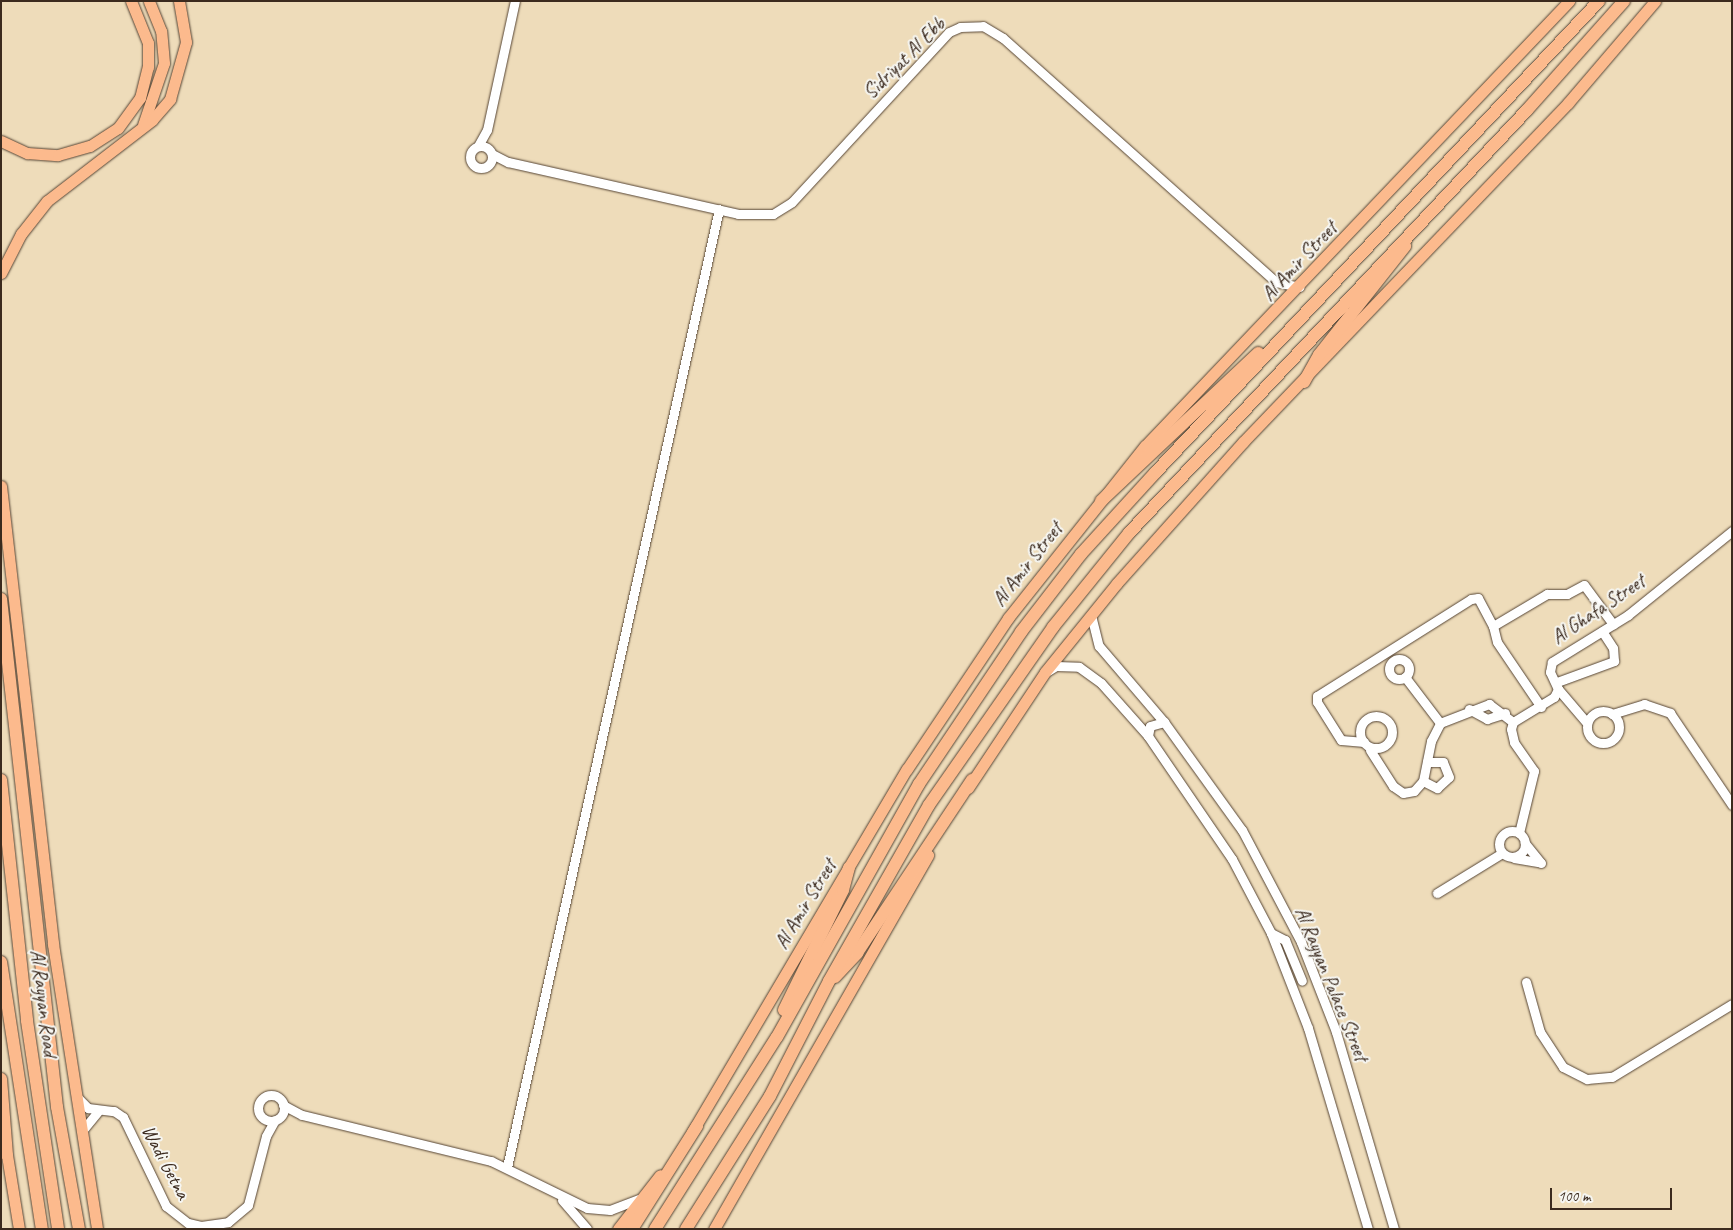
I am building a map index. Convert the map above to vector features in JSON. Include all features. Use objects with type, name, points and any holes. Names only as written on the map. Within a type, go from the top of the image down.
[{"type":"highway","name":"Al Amir Street","points":[[655,1229],[777,1037],[919,784],[1021,632],[1081,554],[1599,1]]},
{"type":"highway","points":[[686,1229],[770,1096],[829,981],[929,805],[1053,627],[1129,533],[1624,1]]},
{"type":"highway","points":[[1304,382],[1319,355],[1388,273],[1422,218]]},
{"type":"highway","points":[[1101,501],[1261,351],[1300,321]]},
{"type":"highway","points":[[1,599],[60,1125],[79,1229]]},
{"type":"highway","name":"Al Rayyan Road","points":[[1,780],[27,1021],[58,1229]]},
{"type":"highway","points":[[829,981],[851,962],[972,780]]},
{"type":"highway","points":[[777,1037],[784,1009],[843,890],[849,868]]},
{"type":"highway","name":"Al Rayyan Road","points":[[1,962],[42,1229]]},
{"type":"highway","points":[[1,1079],[7,1155]]},
{"type":"highway","points":[[632,1229],[697,1126]]},
{"type":"main road","points":[[1,141],[27,152],[58,155],[90,146],[118,128],[140,98],[148,67],[144,31],[131,1]]},
{"type":"main road","points":[[141,128],[159,88],[164,63],[161,31],[149,1]]},
{"type":"main road","points":[[1,261],[21,234],[60,189],[141,128],[163,109],[180,78],[186,42],[179,1]]},
{"type":"main road","name":"Al Amir Street","points":[[618,1229],[697,1126],[922,745],[1008,618],[1145,446],[1302,286],[1569,1]]},
{"type":"main road","points":[[714,1229],[972,780],[1045,672],[1091,614],[1244,442],[1304,382],[1568,103],[1655,1]]},
{"type":"main road","points":[[1,273],[21,234]]},
{"type":"main road","points":[[1,486],[53,944]]},
{"type":"main road","points":[[18,754],[53,944]]},
{"type":"main road","name":"Al Rayyan Road","points":[[53,944],[98,1229]]},
{"type":"main road","points":[[7,1155],[19,1229]]},
{"type":"street","points":[[487,130],[490,151],[489,164],[481,168],[472,163],[471,153],[478,146],[487,130],[515,1]]},
{"type":"street","name":"Sidriyat Al Ebb","points":[[489,164],[508,162],[719,209],[762,216],[784,209],[949,32],[971,25],[983,26],[1003,38],[1276,282]]},
{"type":"street","points":[[478,146],[490,151]]},
{"type":"street","name":"Sidriyat Al Ebb","points":[[490,151],[508,162]]},
{"type":"street","points":[[507,1166],[719,209]]},
{"type":"street","points":[[1281,308],[1276,282],[1302,286]]},
{"type":"street","name":"Al Ghafa Street","points":[[1557,686],[1550,672],[1552,662],[1613,624],[1732,531]]},
{"type":"street","points":[[1493,626],[1547,594],[1567,594],[1584,585],[1613,624]]},
{"type":"street","points":[[1364,742],[1342,740],[1316,702],[1317,696],[1471,599],[1478,598],[1493,626],[1497,642],[1540,707]]},
{"type":"street","name":"Al Rayyan Palace Street","points":[[1091,614],[1099,646],[1164,722],[1242,830],[1314,974],[1336,1032],[1394,1229]]},
{"type":"street","points":[[1513,722],[1540,707],[1557,686],[1614,661],[1602,631]]},
{"type":"street","name":"Al Rayyan Palace Street","points":[[1045,672],[1067,665],[1091,673],[1148,736],[1211,826],[1271,933],[1293,987],[1368,1229]]},
{"type":"street","points":[[1405,677],[1440,723]]},
{"type":"street","points":[[1557,686],[1587,723],[1590,736],[1606,742],[1618,730],[1612,714]]},
{"type":"street","points":[[1370,750],[1380,749],[1390,741],[1391,729],[1385,718],[1369,716],[1362,729],[1364,742],[1370,750],[1403,793],[1414,791],[1422,781],[1440,723],[1469,709],[1494,704],[1513,722],[1514,742],[1534,771],[1519,833],[1541,863],[1514,858],[1502,853]]},
{"type":"street","points":[[1587,723],[1595,712],[1612,714],[1644,704],[1670,713],[1732,805]]},
{"type":"street","points":[[1469,709],[1487,719],[1505,713]]},
{"type":"street","points":[[1148,736],[1150,726],[1164,722]]},
{"type":"street","points":[[1422,781],[1437,788],[1449,777],[1443,762],[1427,762]]},
{"type":"street","points":[[1502,853],[1502,835],[1519,833]]},
{"type":"street","points":[[1514,858],[1524,851],[1525,842]]},
{"type":"street","points":[[1437,893],[1502,853]]},
{"type":"street","points":[[1271,933],[1285,940],[1302,981]]},
{"type":"street","points":[[1293,987],[1314,974]]},
{"type":"street","points":[[1526,982],[1545,1039],[1563,1067],[1587,1079],[1612,1077],[1732,1004]]},
{"type":"street","points":[[302,1115],[278,1119],[263,1118],[258,1108],[264,1098],[274,1096],[283,1105],[302,1115],[507,1166],[560,1198],[587,1208],[610,1210],[643,1196]]},
{"type":"street","name":"Wadi Getna","points":[[77,1097],[98,1111],[114,1110],[123,1116],[166,1206],[182,1220],[201,1226],[228,1222],[248,1205],[266,1136],[278,1119]]},
{"type":"street","points":[[278,1119],[283,1105]]},
{"type":"street","points":[[82,1130],[98,1111]]},
{"type":"street","name":"Wadi Getna","points":[[263,1118],[266,1136]]},
{"type":"street","points":[[1,1125],[7,1155]]},
{"type":"street","points":[[560,1198],[587,1229]]}]
